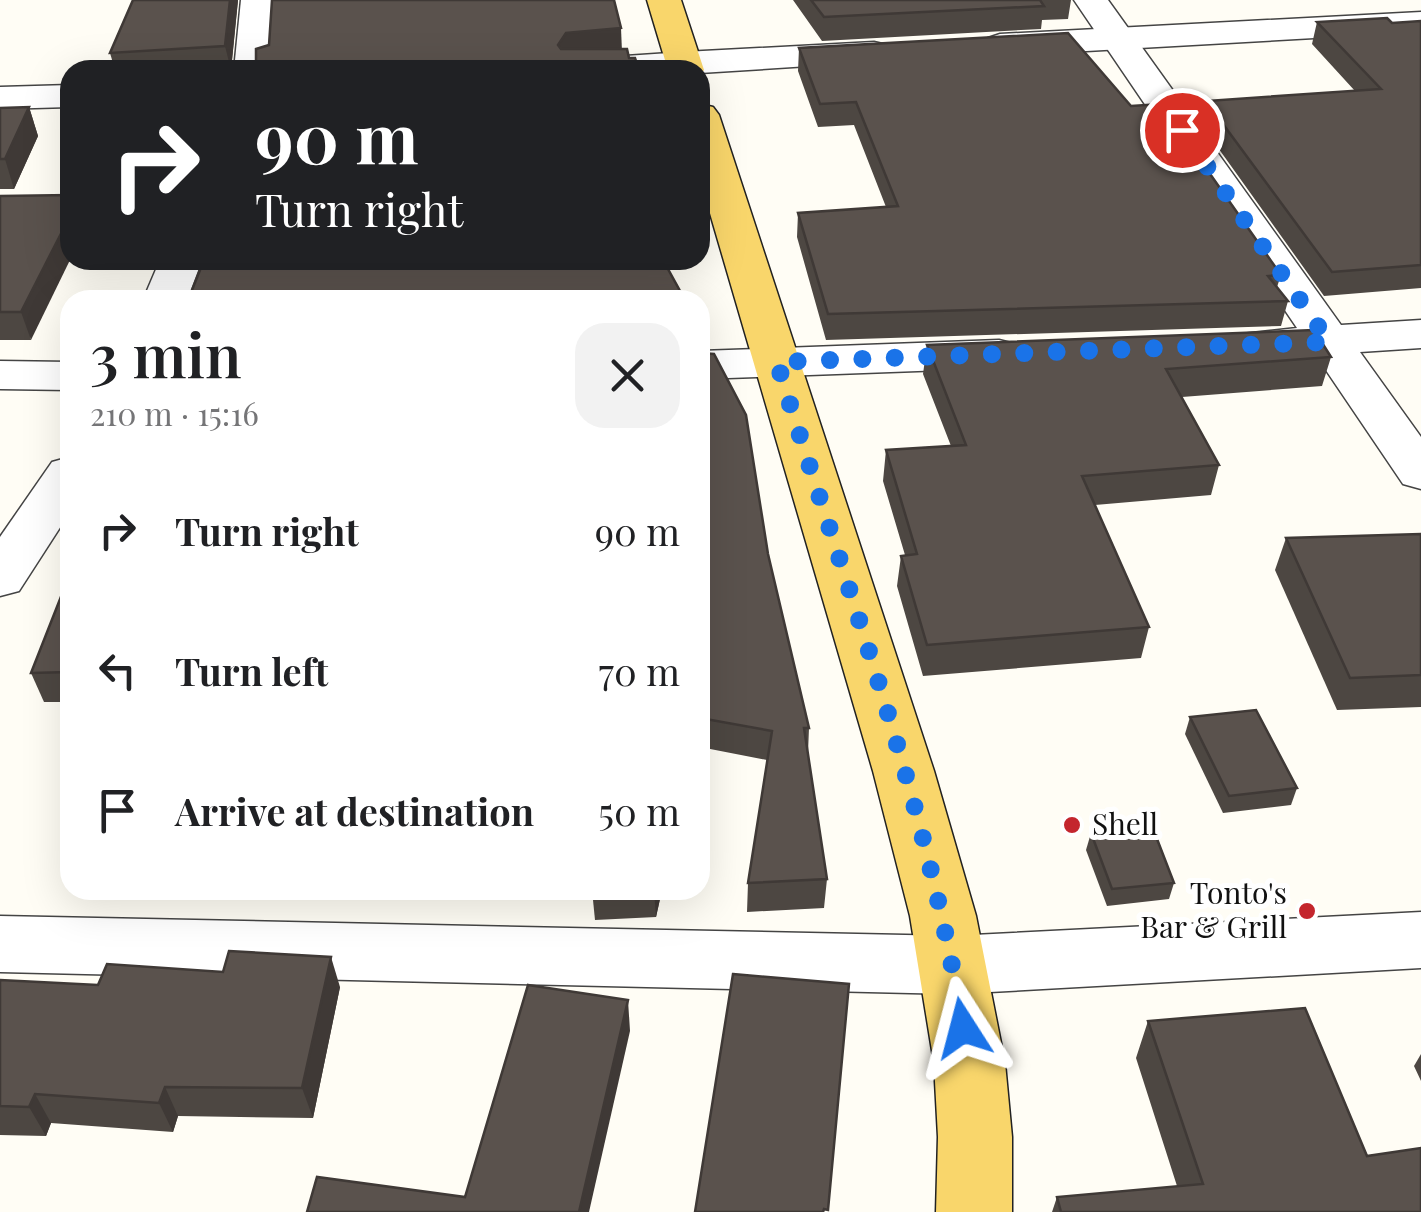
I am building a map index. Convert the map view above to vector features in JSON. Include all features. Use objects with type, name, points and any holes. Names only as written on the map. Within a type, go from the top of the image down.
[{"type":"main road","points":[[664,0],[683,60]]},
{"type":"main road","points":[[710,147],[916,813],[953,965],[968,1059],[977,1162],[974,1212]]},
{"type":"street","points":[[253,60],[258,0]]},
{"type":"street","points":[[1091,0],[1421,473]]},
{"type":"street","points":[[960,48],[1421,22]]},
{"type":"street","points":[[710,80],[901,51]]},
{"type":"street","points":[[0,98],[60,96]]},
{"type":"street","points":[[1211,346],[1421,334]]},
{"type":"street","points":[[710,365],[1033,353]]},
{"type":"street","points":[[0,375],[60,376]]},
{"type":"street","points":[[0,578],[60,488]]},
{"type":"street","points":[[0,944],[953,965],[1421,940]]},
{"type":"building","points":[[133,0],[230,0],[225,46],[110,53]]},
{"type":"building","points":[[272,0],[614,0],[621,28],[566,33],[558,45],[561,49],[627,49],[629,58],[636,60],[256,60],[256,49],[269,45]]},
{"type":"building","points":[[811,0],[1040,0],[1044,6],[824,17]]},
{"type":"building","points":[[1387,18],[1392,23],[1421,21],[1421,265],[1332,272],[1206,101],[1381,89],[1317,22]]},
{"type":"building","points":[[1068,33],[1131,106],[1161,104],[1281,275],[1268,276],[1288,301],[828,314],[798,213],[898,206],[856,102],[820,104],[799,48]]},
{"type":"building","points":[[29,107],[5,159],[0,159],[0,108]]},
{"type":"building","points":[[60,195],[60,236],[21,312],[0,312],[0,196]]},
{"type":"building","points":[[200,270],[668,270],[680,290],[192,290]]},
{"type":"building","points":[[1314,330],[1331,357],[1166,369],[1219,465],[1082,476],[1149,627],[927,645],[901,556],[917,554],[886,450],[966,445],[927,345]]},
{"type":"building","points":[[710,354],[714,354],[746,415],[768,554],[809,728],[804,728],[827,879],[748,883],[772,731],[710,720]]},
{"type":"building","points":[[1421,534],[1421,675],[1350,678],[1286,538]]},
{"type":"building","points":[[60,599],[60,672],[31,673]]},
{"type":"building","points":[[1256,710],[1297,788],[1229,796],[1190,717]]},
{"type":"building","points":[[1152,826],[1174,883],[1112,889],[1091,833]]},
{"type":"building","points":[[229,951],[331,957],[302,1088],[165,1087],[159,1103],[35,1094],[29,1107],[0,1106],[0,980],[98,985],[107,964],[223,972]]},
{"type":"building","points":[[733,974],[849,984],[828,1210],[823,1212],[695,1212]]},
{"type":"building","points":[[528,985],[628,1000],[579,1212],[307,1212],[317,1177],[465,1197]]},
{"type":"building","points":[[1305,1008],[1367,1156],[1421,1148],[1421,1212],[1061,1212],[1057,1197],[1203,1184],[1148,1021]]},
{"type":"place","name":"Shell","points":[[1072,825]]},
{"type":"place","name":"Tonto's Bar & Grill","points":[[1307,911]]},
{"type":"route","points":[[963,1028],[953,965],[916,813],[777,362],[1329,342],[1182,130]]}]
